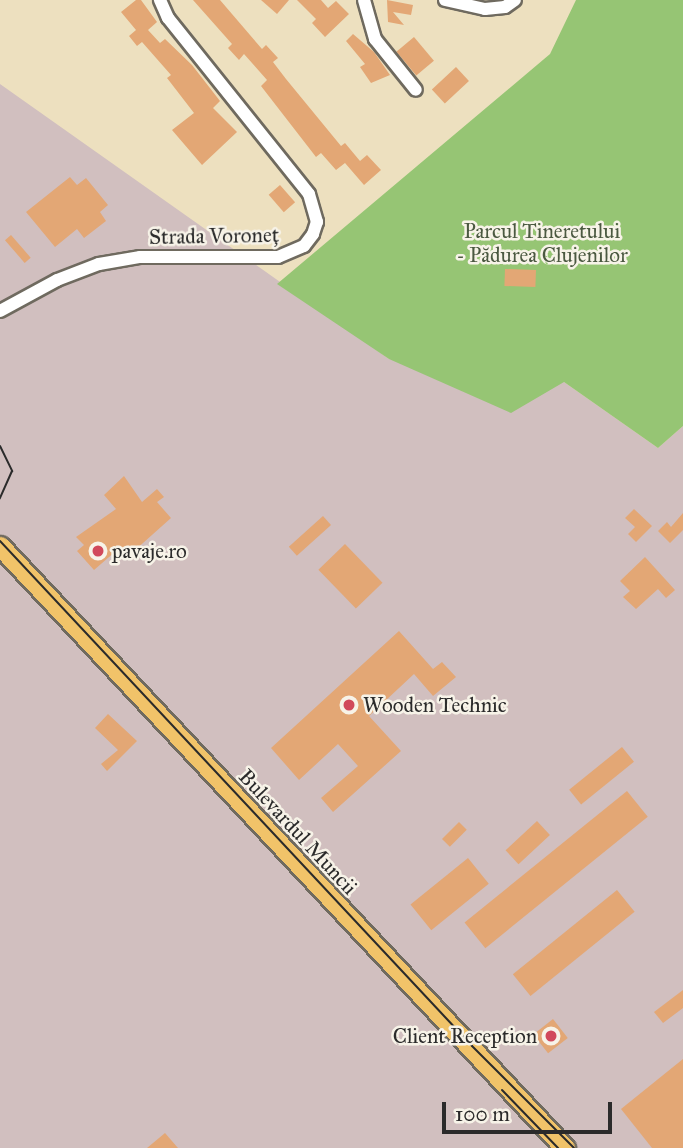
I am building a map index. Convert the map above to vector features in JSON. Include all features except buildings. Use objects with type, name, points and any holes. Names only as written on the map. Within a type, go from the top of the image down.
[{"type":"main road","name":"Bulevardul Muncii","points":[[0,546],[565,1148]]},
{"type":"street","name":"Strada Voroneț","points":[[0,311],[57,280],[99,264],[140,257],[278,257],[304,246],[313,234],[317,222],[309,194],[168,18],[160,0]]},
{"type":"street","points":[[364,0],[375,39],[416,90]]},
{"type":"street","points":[[445,0],[505,7],[515,0]]},
{"type":"shaded area","points":[[0,84],[389,359],[564,382],[658,448],[683,426],[683,1148],[0,1148]]},
{"type":"green space","name":"Parcul Tineretului - Pădurea Clujenilor","points":[[576,0],[683,0],[683,426],[658,448],[564,382],[511,413],[389,359],[277,284],[550,54]]},
{"type":"tram line","points":[[0,446],[12,471],[0,498]]},
{"type":"tram line","points":[[0,541],[472,1046],[574,1148]]},
{"type":"tram line","points":[[502,1090],[558,1148]]},
{"type":"place","name":"pavaje.ro","points":[[98,551]]},
{"type":"place","name":"Wooden Technic","points":[[349,705]]},
{"type":"place","name":"Client Reception","points":[[551,1036]]}]
